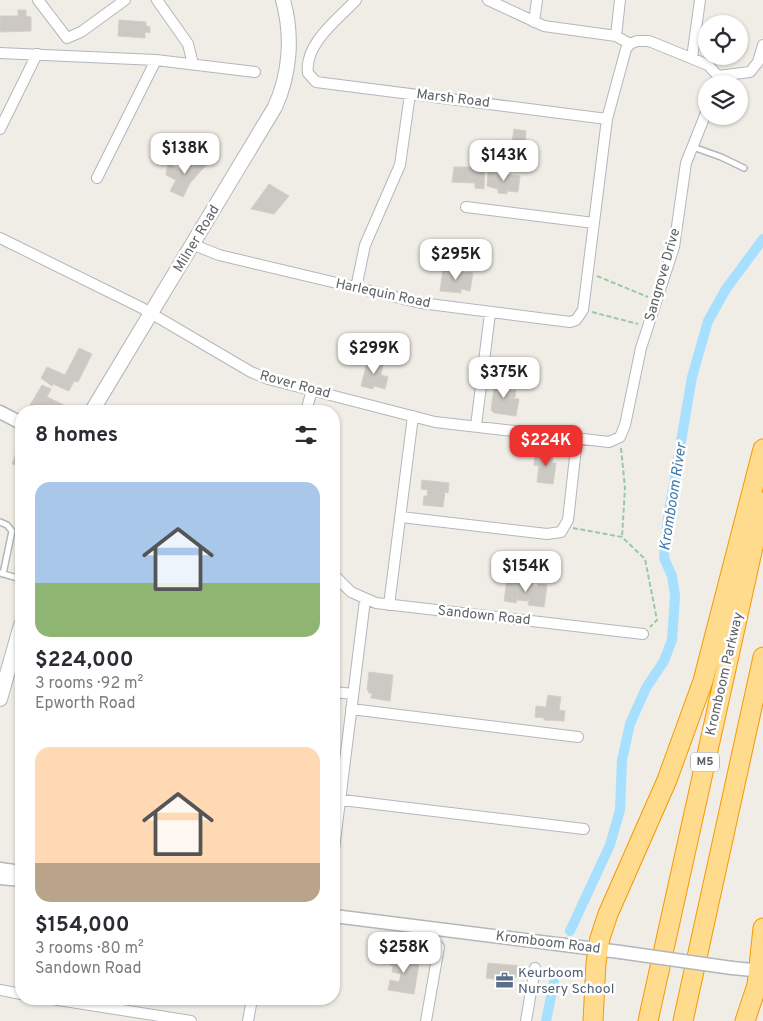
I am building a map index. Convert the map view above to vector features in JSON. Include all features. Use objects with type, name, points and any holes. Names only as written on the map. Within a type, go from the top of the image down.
[{"type":"highway","points":[[593,1021],[590,948],[608,914],[667,780],[703,681],[763,449]]},
{"type":"highway","name":"Kromboom Parkway","points":[[648,1021],[763,502]]},
{"type":"highway","name":"M5","points":[[683,1021],[763,657]]},
{"type":"highway","points":[[744,1021],[761,971],[763,928]]},
{"type":"main road","name":"Milner Road","points":[[96,405],[268,121],[279,97],[289,55],[287,19],[283,0]]},
{"type":"main road","points":[[0,699],[5,661],[15,638]]},
{"type":"street","points":[[38,0],[67,38],[66,55]]},
{"type":"street","points":[[67,38],[81,32],[125,0]]},
{"type":"street","points":[[156,0],[188,44],[193,64]]},
{"type":"street","name":"Marsh Road","points":[[356,0],[310,53],[307,68],[310,78],[316,82],[607,119]]},
{"type":"street","points":[[488,0],[534,22],[552,28],[616,36],[630,44]]},
{"type":"street","points":[[534,22],[537,0]]},
{"type":"street","points":[[616,36],[620,0]]},
{"type":"street","points":[[692,58],[700,0]]},
{"type":"street","points":[[583,310],[607,119],[624,55],[630,44],[643,40],[649,41],[708,64],[715,75]]},
{"type":"street","points":[[738,75],[750,72],[758,62],[763,46]]},
{"type":"street","points":[[0,53],[156,60],[255,72]]},
{"type":"street","points":[[0,129],[37,54]]},
{"type":"street","points":[[97,178],[156,60]]},
{"type":"street","points":[[356,288],[365,245],[400,165],[410,94]]},
{"type":"street","name":"Sangrove Drive","points":[[620,437],[625,425],[641,348],[676,239],[684,172],[701,125]]},
{"type":"street","points":[[466,207],[594,223]]},
{"type":"street","name":"Rover Road","points":[[0,238],[152,314],[258,376],[435,422],[603,442],[620,437]]},
{"type":"street","name":"Harlequin Road","points":[[194,245],[219,255],[421,303],[560,322],[576,320],[583,310]]},
{"type":"street","points":[[476,426],[490,313]]},
{"type":"street","points":[[308,405],[312,390]]},
{"type":"street","points":[[0,412],[15,420]]},
{"type":"street","points":[[389,606],[413,416]]},
{"type":"street","points":[[401,516],[547,534],[561,532],[566,527],[577,439]]},
{"type":"street","name":"Sandown Road","points":[[340,581],[351,592],[365,600],[389,606],[643,634]]},
{"type":"street","points":[[340,780],[365,600]]},
{"type":"street","points":[[340,693],[353,694]]},
{"type":"street","points":[[351,709],[578,737]]},
{"type":"street","points":[[340,799],[584,829]]},
{"type":"street","points":[[0,868],[15,871]]},
{"type":"street","points":[[0,878],[15,879]]},
{"type":"street","name":"Kromboom Road","points":[[340,917],[761,971]]},
{"type":"street","points":[[426,1021],[439,947]]},
{"type":"street","points":[[526,1021],[535,968]]},
{"type":"street","points":[[0,990],[15,993]]},
{"type":"street","points":[[90,1005],[191,1021]]},
{"type":"street","points":[[248,1021],[251,1005]]},
{"type":"lane","points":[[692,147],[744,168]]},
{"type":"lane","points":[[0,522],[7,524],[12,531],[2,573],[15,577]]},
{"type":"path","points":[[588,273],[657,301]]},
{"type":"path","points":[[583,310],[648,326]]},
{"type":"path","points":[[620,437],[626,488],[622,537]]},
{"type":"path","points":[[566,527],[622,537],[645,559],[657,620],[643,634]]},
{"type":"building","points":[[18,10],[26,10],[26,16],[31,17],[31,31],[0,32],[0,16],[18,16]]},
{"type":"building","points":[[119,20],[146,22],[146,26],[150,27],[150,33],[145,32],[145,38],[118,36]]},
{"type":"building","points":[[514,129],[526,131],[523,157],[494,154],[496,140],[512,142]]},
{"type":"building","points":[[198,154],[208,163],[190,183],[183,197],[170,191],[176,180],[166,175],[168,163],[183,171]]},
{"type":"building","points":[[477,161],[485,162],[484,189],[475,188],[475,183],[452,182],[454,167],[477,167]]},
{"type":"building","points":[[488,172],[520,176],[518,192],[507,191],[507,194],[498,193],[498,189],[487,186]]},
{"type":"building","points":[[269,184],[289,196],[274,214],[251,209]]},
{"type":"building","points":[[443,270],[473,273],[470,291],[461,289],[461,293],[440,291]]},
{"type":"building","points":[[79,348],[92,354],[78,382],[74,381],[69,391],[53,384],[52,386],[41,378],[47,367],[65,375]]},
{"type":"building","points":[[369,354],[377,356],[375,363],[383,365],[381,375],[388,377],[385,389],[374,386],[373,389],[361,386]]},
{"type":"building","points":[[495,381],[512,383],[511,390],[516,390],[515,397],[510,398],[519,399],[516,416],[494,413],[491,410]]},
{"type":"building","points":[[42,385],[51,389],[47,397],[64,405],[30,405]]},
{"type":"building","points":[[541,451],[554,452],[552,463],[556,463],[553,484],[537,482],[539,466],[534,465],[535,455],[540,456]]},
{"type":"building","points":[[422,480],[449,483],[448,493],[445,492],[443,507],[423,505],[424,496],[427,496],[428,490],[421,489]]},
{"type":"building","points":[[507,580],[533,583],[533,586],[537,587],[538,584],[547,585],[544,607],[528,605],[529,598],[527,601],[517,600],[518,595],[516,603],[504,601]]},
{"type":"building","points":[[369,672],[393,675],[390,701],[371,698],[372,693],[369,693],[367,689]]},
{"type":"building","points":[[548,695],[561,697],[559,710],[565,711],[564,721],[544,720],[544,718],[535,717],[536,706],[546,707]]},
{"type":"building","points":[[392,954],[408,956],[407,961],[419,963],[414,994],[388,990],[390,980],[399,982],[401,974],[392,972],[393,966],[390,965]]},
{"type":"building","points":[[488,963],[523,966],[521,977],[514,977],[514,982],[486,978]]},
{"type":"waterway","name":"Kromboom River","points":[[570,931],[610,845],[620,810],[622,760],[630,724],[646,688],[664,661],[672,640],[675,596],[672,576],[664,558],[668,518],[692,377],[708,321],[726,289],[763,239]]},
{"type":"waterway","name":"Kromboom River","points":[[546,1021],[554,982]]},
{"type":"place","name":"Keurboom Nursery School","points":[[504,981]]}]
